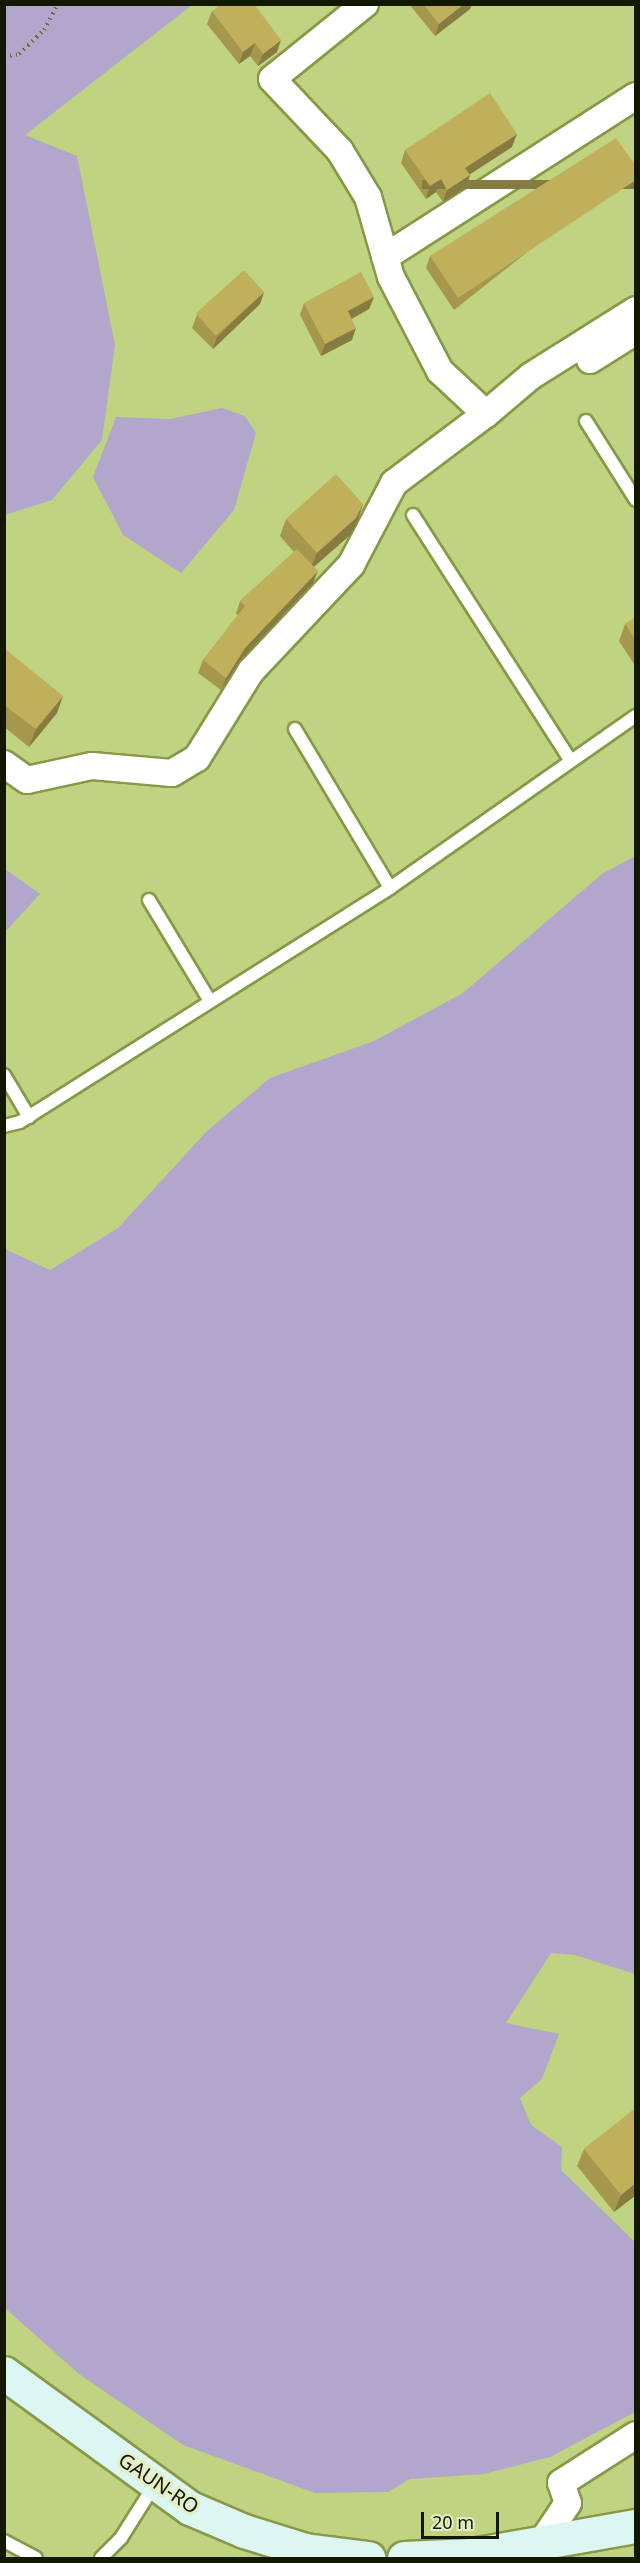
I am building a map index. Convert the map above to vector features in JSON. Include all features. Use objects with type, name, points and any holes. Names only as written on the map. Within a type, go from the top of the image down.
[{"type":"street","points":[[365,4],[272,79],[340,151],[368,197],[391,276],[440,371],[486,414]]},
{"type":"street","points":[[385,257],[636,96]]},
{"type":"street","points":[[4,764],[27,780],[92,766],[172,773],[197,758],[251,671],[351,565],[394,483],[509,398],[531,376],[636,310]]},
{"type":"street","points":[[509,398],[540,391],[636,331]]},
{"type":"street","name":"GAUN-RO","points":[[4,2373],[190,2508],[244,2531],[304,2550],[368,2559]]},
{"type":"street","points":[[534,2551],[567,2503],[561,2483],[636,2435]]},
{"type":"street","points":[[404,2559],[534,2551],[636,2526]]},
{"type":"lane","points":[[586,421],[636,500]]},
{"type":"lane","points":[[413,515],[570,760]]},
{"type":"lane","points":[[4,1126],[28,1117],[390,888],[636,716]]},
{"type":"lane","points":[[295,729],[390,888]]},
{"type":"lane","points":[[149,900],[210,1001]]},
{"type":"lane","points":[[4,1075],[28,1117]]},
{"type":"lane","points":[[101,2559],[121,2538],[156,2483]]},
{"type":"lane","points":[[4,2541],[36,2559]]},
{"type":"path","points":[[4,57],[19,54],[44,30],[58,4]]},
{"type":"shaded area","points":[[5,4],[192,5],[25,135],[77,156],[115,345],[102,440],[52,500],[5,515]]},
{"type":"shaded area","points":[[222,408],[245,416],[256,433],[234,510],[181,573],[123,535],[93,477],[116,417],[170,419]]},
{"type":"shaded area","points":[[635,856],[635,1974],[575,1955],[551,1953],[506,2023],[559,2034],[542,2079],[520,2098],[531,2125],[562,2147],[561,2170],[635,2242],[635,2412],[550,2457],[484,2474],[410,2479],[388,2492],[315,2493],[183,2445],[79,2374],[5,2308],[5,1249],[50,1270],[118,1228],[207,1131],[270,1078],[374,1041],[463,993],[602,874]]},
{"type":"shaded area","points":[[5,869],[40,894],[5,932]]},
{"type":"building","points":[[221,4],[254,4],[281,40],[263,54],[255,43],[243,52],[212,11]]},
{"type":"building","points":[[423,4],[464,4],[439,24]]},
{"type":"building","points":[[490,93],[517,134],[465,168],[470,175],[447,190],[441,179],[430,186],[405,150]]},
{"type":"building","points":[[616,138],[636,166],[636,180],[458,298],[430,256]]},
{"type":"building","points":[[244,270],[264,292],[216,336],[196,313]]},
{"type":"building","points":[[361,272],[374,297],[348,311],[356,328],[325,344],[304,303]]},
{"type":"building","points":[[336,474],[363,504],[356,518],[317,553],[286,519]]},
{"type":"building","points":[[297,549],[318,571],[245,648],[226,678],[203,660],[245,606],[240,601]]},
{"type":"building","points":[[636,617],[636,640],[625,624]]},
{"type":"building","points":[[4,648],[63,696],[36,729],[4,705]]},
{"type":"building","points":[[636,2108],[636,2183],[621,2195],[584,2149]]}]
